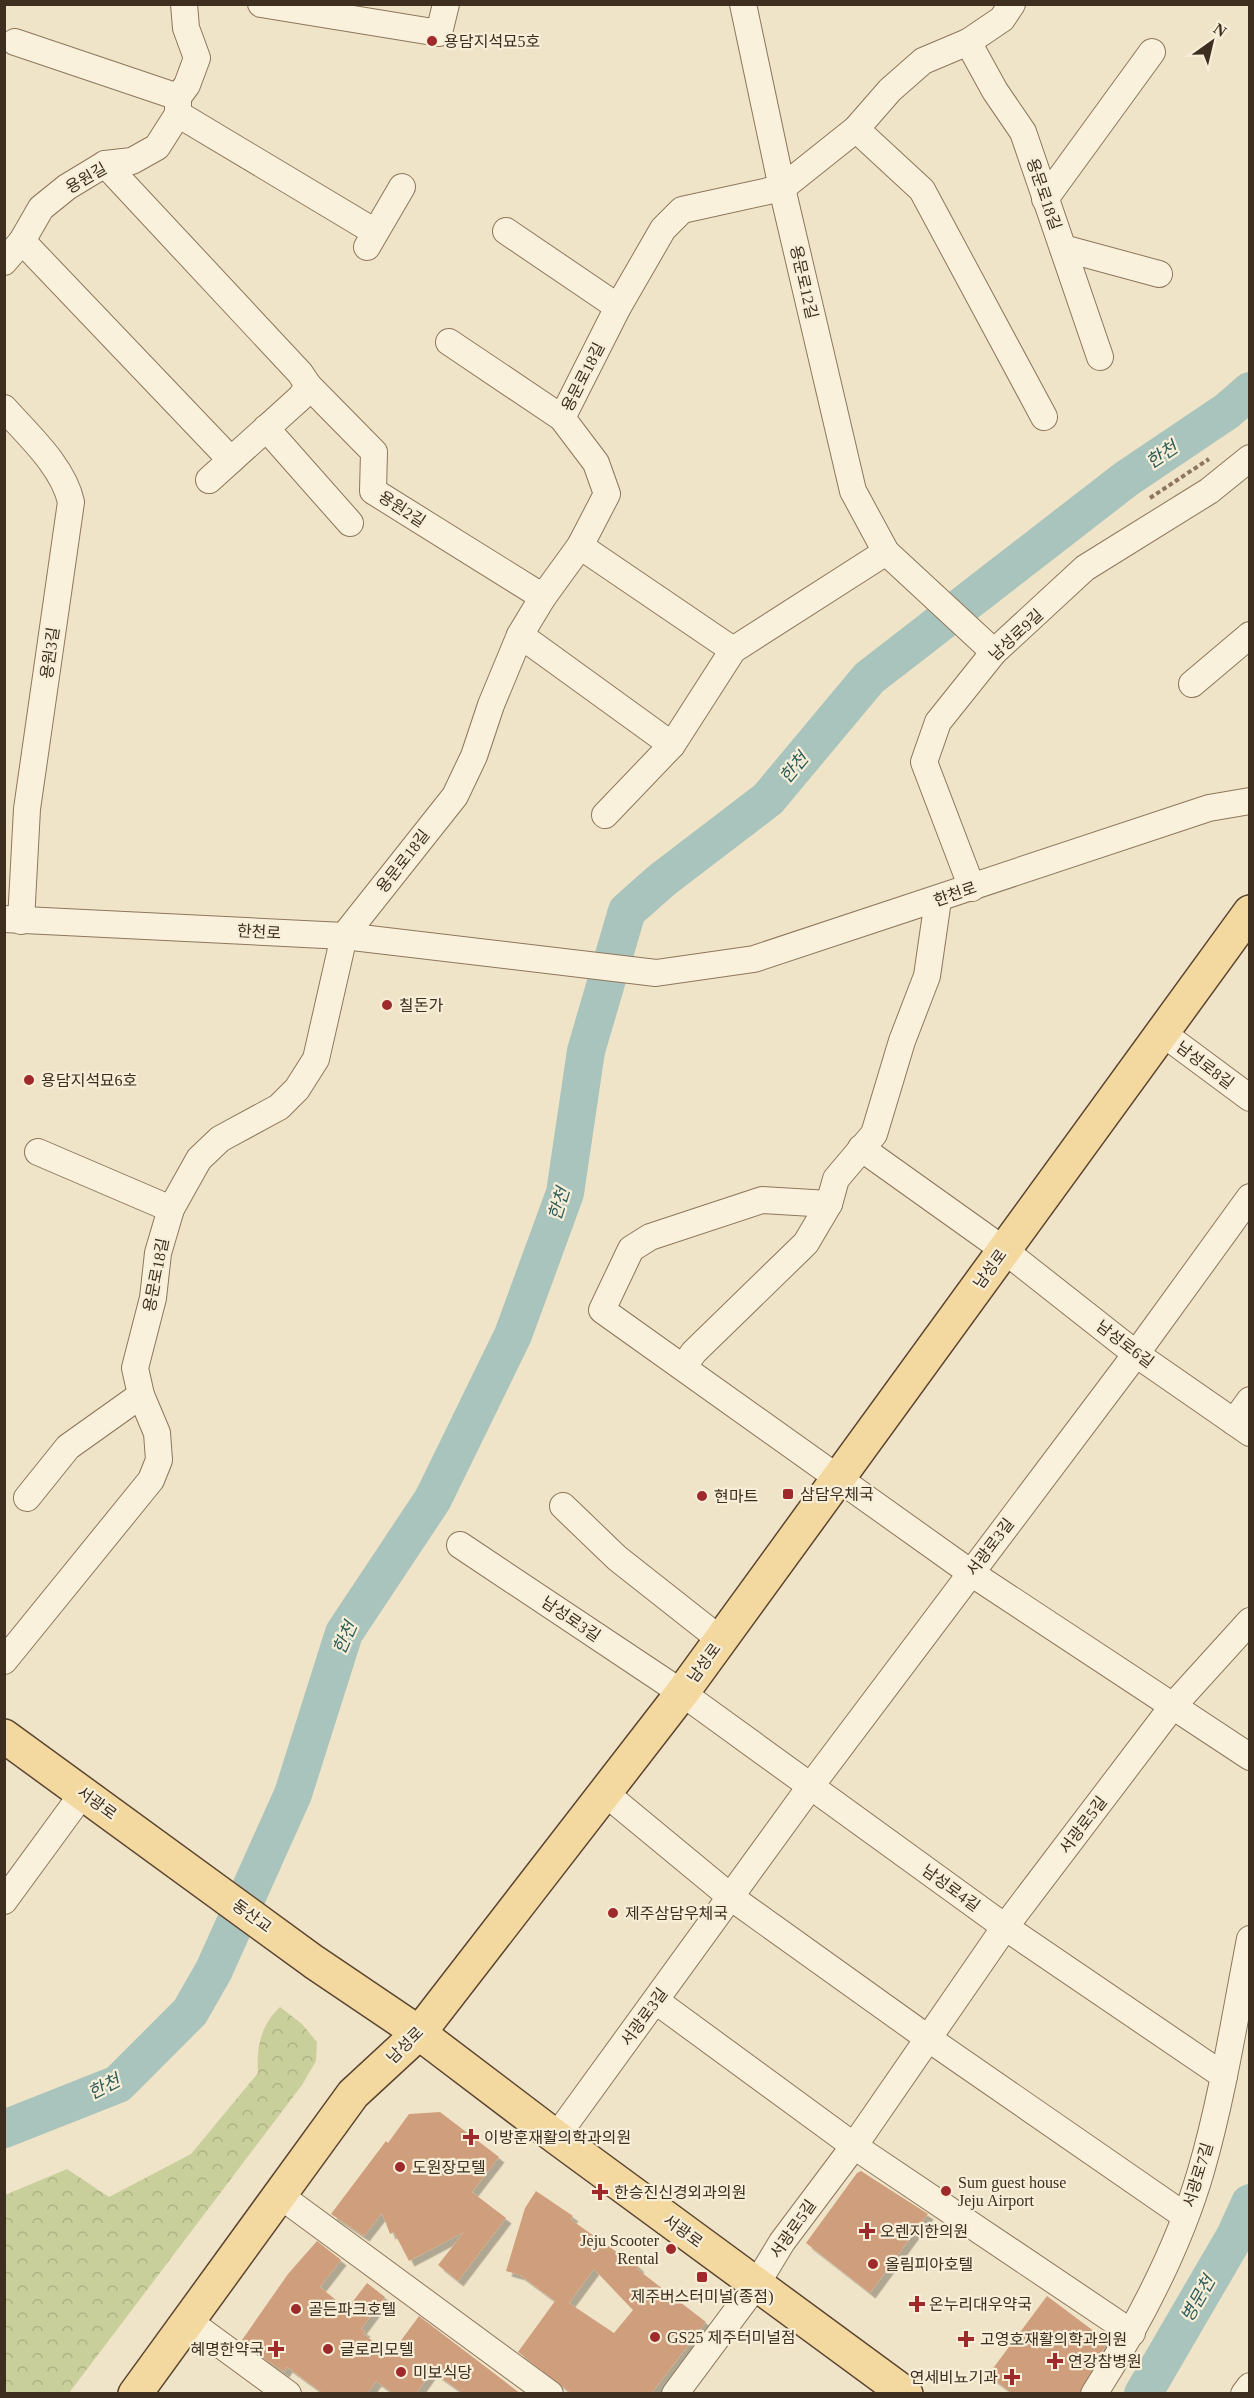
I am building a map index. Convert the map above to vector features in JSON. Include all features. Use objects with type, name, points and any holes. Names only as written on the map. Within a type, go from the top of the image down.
[{"type":"main road","name":"남성로","points":[[135,2394],[278,2194],[353,2094],[419,2033],[682,1693],[1250,912]]},
{"type":"main road","name":"서광로","points":[[4,1736],[189,1871]]},
{"type":"main road","name":"동산교","points":[[189,1871],[314,1962]]},
{"type":"main road","name":"서광로","points":[[314,1962],[419,2033],[556,2137],[906,2394]]},
{"type":"street","name":"용원길","points":[[4,262],[22,241],[41,208],[67,188],[105,164],[132,161],[157,147],[178,106],[197,58],[186,28],[184,4]]},
{"type":"street","points":[[261,4],[439,33],[446,4]]},
{"type":"street","name":"용문로12길","points":[[743,4],[782,188],[853,491],[886,552],[994,652]]},
{"type":"street","name":"용문로18길","points":[[4,1661],[152,1480],[159,1460],[158,1433],[141,1395],[135,1368],[153,1298],[158,1253],[171,1209],[199,1159],[220,1139],[279,1107],[297,1089],[316,1059],[344,936],[455,796],[474,756],[491,705],[520,635],[543,597],[580,546],[607,494],[596,463],[562,418],[618,308],[663,229],[682,210],[708,202],[782,188],[856,129],[890,90],[923,61],[968,42],[1002,19],[1012,4]]},
{"type":"street","points":[[15,42],[178,106],[371,240],[402,187]]},
{"type":"street","name":"용문로18길","points":[[968,42],[995,91],[1023,132],[1100,357]]},
{"type":"street","points":[[1045,199],[1152,52]]},
{"type":"street","points":[[856,129],[922,190],[1044,417]]},
{"type":"street","name":"용원2길","points":[[105,164],[300,373],[308,385],[374,452],[373,491],[543,597]]},
{"type":"street","points":[[506,231],[618,308]]},
{"type":"street","points":[[22,241],[231,460]]},
{"type":"street","points":[[1063,248],[1160,274]]},
{"type":"street","points":[[449,342],[562,418]]},
{"type":"street","points":[[209,480],[301,397],[308,385]]},
{"type":"street","name":"용원3길","points":[[4,408],[42,451],[68,489],[71,502],[13,920]]},
{"type":"street","points":[[266,428],[350,523]]},
{"type":"street","name":"남성로9길","points":[[972,888],[924,762],[938,722],[994,652],[1084,568],[1209,491],[1250,458]]},
{"type":"street","points":[[580,546],[733,651]]},
{"type":"street","points":[[605,815],[672,745],[733,651],[886,552]]},
{"type":"street","points":[[520,635],[672,745]]},
{"type":"street","points":[[1192,684],[1250,635]]},
{"type":"street","name":"한천로","points":[[13,920],[344,936],[656,973],[754,959],[938,900],[1209,808],[1250,801]]},
{"type":"street","points":[[683,1367],[694,1352],[806,1243],[829,1204],[836,1179],[874,1134],[902,1041],[927,976],[938,900]]},
{"type":"street","name":"남성로8길","points":[[1161,1032],[1250,1098]]},
{"type":"street","name":"남성로6길","points":[[861,1149],[1004,1250],[1136,1354],[1242,1428]]},
{"type":"street","points":[[38,1152],[171,1209]]},
{"type":"street","name":"서광로3길","points":[[556,2137],[732,1898],[810,1787],[1136,1354],[1250,1197]]},
{"type":"street","points":[[829,1204],[762,1200],[650,1237],[631,1249],[603,1311],[971,1573],[1250,1757]]},
{"type":"street","points":[[27,1498],[68,1447],[141,1395]]},
{"type":"street","points":[[1242,1428],[1250,1400]]},
{"type":"street","points":[[563,1506],[617,1558],[721,1640]]},
{"type":"street","name":"남성로3길","points":[[460,1545],[682,1693]]},
{"type":"street","name":"서광로5길","points":[[675,2394],[756,2285],[782,2242],[854,2146],[1005,1927],[1172,1707],[1250,1621]]},
{"type":"street","name":"남성로4길","points":[[682,1693],[1005,1927],[1224,2076]]},
{"type":"street","points":[[4,1901],[83,1793]]},
{"type":"street","points":[[605,1793],[732,1898],[929,2039],[1185,2216]]},
{"type":"street","name":"서광로7길","points":[[1095,2394],[1132,2333],[1185,2216],[1200,2171],[1224,2076],[1250,1939]]},
{"type":"street","points":[[656,2001],[854,2146],[1132,2333]]},
{"type":"street","points":[[278,2194],[550,2394]]},
{"type":"street","points":[[187,2320],[288,2394]]},
{"type":"street","points":[[1244,2394],[1250,2386]]},
{"type":"green space","points":[[280,2007],[302,2024],[317,2042],[316,2061],[302,2085],[69,2393],[5,2393],[5,2195],[67,2169],[109,2197],[191,2154],[258,2073],[261,2037],[268,2021]]},
{"type":"building","points":[[440,2112],[499,2157],[472,2192],[506,2218],[458,2281],[438,2265],[464,2232],[409,2261],[394,2232],[390,2234],[382,2213],[364,2236],[331,2214],[409,2114]]},
{"type":"building","points":[[861,2171],[928,2214],[870,2293],[806,2243],[857,2173]]},
{"type":"building","points":[[536,2191],[573,2216],[570,2219],[621,2255],[624,2253],[639,2267],[637,2269],[706,2322],[651,2394],[572,2394],[518,2352],[555,2301],[520,2275],[506,2271],[525,2208]],"holes":[[[594,2269],[633,2310],[614,2333],[569,2303]]]},
{"type":"building","points":[[317,2241],[341,2260],[320,2287],[347,2309],[367,2283],[385,2297],[361,2329],[365,2331],[363,2334],[391,2354],[419,2316],[521,2394],[464,2394],[432,2371],[416,2394],[394,2394],[376,2381],[367,2394],[324,2394],[287,2367],[284,2372],[265,2359],[242,2340],[288,2274]]},
{"type":"building","points":[[1047,2296],[1103,2338],[1105,2347],[1079,2394],[1013,2394],[988,2375]]},
{"type":"waterway","name":"한천","points":[[4,2129],[118,2084],[190,2012],[214,1970],[293,1794],[344,1633],[433,1499],[513,1335],[565,1193],[586,1051],[627,911],[662,880],[768,799],[869,678],[1126,479],[1227,411],[1250,391]]},
{"type":"waterway","name":"병문천","points":[[1143,2394],[1235,2236],[1250,2203]]},
{"type":"place","name":"용담지석묘5호","points":[[432,41]]},
{"type":"place","name":"칠돈가","points":[[387,1005]]},
{"type":"place","name":"용담지석묘6호","points":[[29,1080]]},
{"type":"place","name":"삼담우체국","points":[[788,1494]]},
{"type":"place","name":"현마트","points":[[702,1496]]},
{"type":"place","name":"제주삼담우체국","points":[[613,1913]]},
{"type":"place","name":"이방훈재활의학과의원","points":[[471,2137]]},
{"type":"place","name":"도원장모텔","points":[[400,2167]]},
{"type":"place","name":"Sum guest house Jeju Airport","points":[[946,2191]]},
{"type":"place","name":"한승진신경외과의원","points":[[600,2192]]},
{"type":"place","name":"오렌지한의원","points":[[867,2231]]},
{"type":"place","name":"Jeju Scooter Rental","points":[[671,2249]]},
{"type":"place","name":"올림피아호텔","points":[[873,2264]]},
{"type":"place","name":"제주버스터미널(종점)","points":[[702,2277]]},
{"type":"place","name":"온누리대우약국","points":[[917,2304]]},
{"type":"place","name":"골든파크호텔","points":[[296,2309]]},
{"type":"place","name":"GS25 제주터미널점","points":[[655,2337]]},
{"type":"place","name":"고영호재활의학과의원","points":[[966,2339]]},
{"type":"place","name":"혜명한약국","points":[[276,2349]]},
{"type":"place","name":"글로리모텔","points":[[328,2349]]},
{"type":"place","name":"연강참병원","points":[[1055,2361]]},
{"type":"place","name":"미보식당","points":[[401,2372]]},
{"type":"place","name":"연세비뇨기과","points":[[1012,2377]]}]
